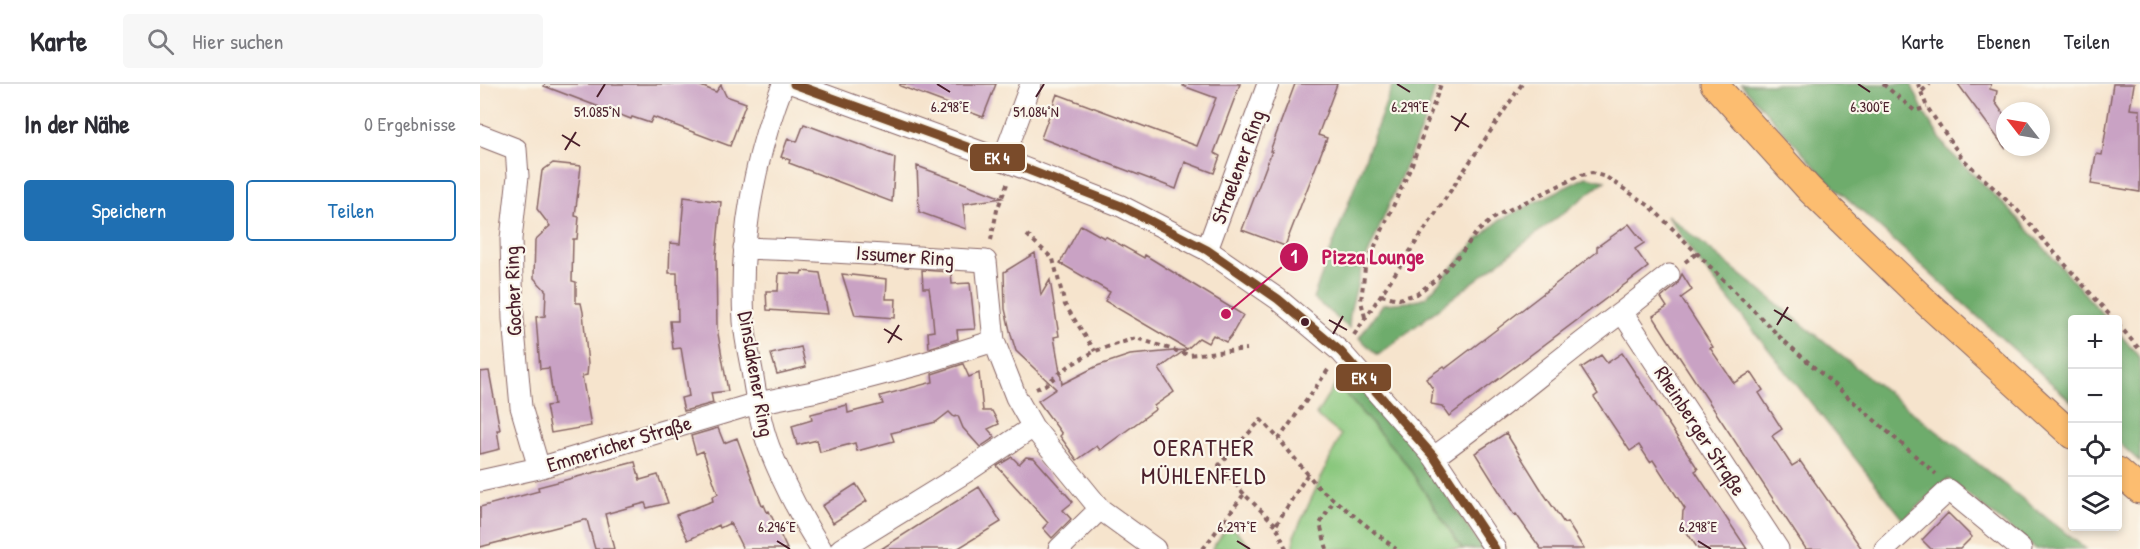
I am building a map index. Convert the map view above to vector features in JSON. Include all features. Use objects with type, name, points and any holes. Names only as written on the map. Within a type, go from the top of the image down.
[{"type":"main road","points":[[1714,84],[1809,190],[1926,302],[2068,430]]},
{"type":"main road","points":[[2122,474],[2140,490]]},
{"type":"street","name":"Dinslakener Ring","points":[[783,84],[770,118],[748,205],[744,248],[744,322],[757,403],[768,445],[785,486],[820,549]]},
{"type":"street","points":[[794,84],[1121,206],[1207,250],[1278,299],[1341,352],[1434,457],[1495,549]]},
{"type":"street","points":[[1009,163],[1031,84]]},
{"type":"street","name":"Straelener Ring","points":[[1207,250],[1268,84]]},
{"type":"street","name":"Gocher Ring","points":[[480,135],[516,149],[518,176],[511,239],[513,319],[521,407],[539,468]]},
{"type":"street","name":"Issumer Ring","points":[[744,248],[986,261]]},
{"type":"street","points":[[986,261],[994,341],[1016,397],[1033,427],[1100,509],[1155,549]]},
{"type":"street","points":[[1434,457],[1508,403],[1574,347],[1669,274]]},
{"type":"street","name":"Rheinberger Straße","points":[[1622,312],[1778,549]]},
{"type":"street","points":[[757,403],[813,392],[891,372],[994,341]]},
{"type":"street","name":"Emmericher Straße","points":[[480,481],[539,468],[757,403]]},
{"type":"street","points":[[841,549],[969,470],[1033,427]]},
{"type":"street","points":[[1885,549],[1949,490],[2021,549]]},
{"type":"street","points":[[1059,549],[1100,509]]},
{"type":"path","points":[[1365,318],[1361,301],[1365,267],[1411,167],[1441,84]]},
{"type":"path","points":[[1279,439],[1365,318],[1522,84]]},
{"type":"path","points":[[1883,84],[1915,111],[1927,107]]},
{"type":"path","points":[[1918,84],[1927,107],[1962,158],[2018,211],[2110,315]]},
{"type":"path","points":[[1922,91],[1930,84]]},
{"type":"path","points":[[986,261],[1009,163]]},
{"type":"path","points":[[1027,235],[1053,259],[1065,305],[1095,351]]},
{"type":"path","points":[[2122,329],[2140,350]]},
{"type":"path","points":[[1016,397],[1045,385],[1069,366],[1095,351],[1136,338],[1189,356],[1247,349]]},
{"type":"path","points":[[1286,549],[1276,525],[1244,494],[1219,465],[1261,420],[1307,475],[1334,500],[1396,549]]},
{"type":"path","points":[[1276,525],[1307,475]]},
{"type":"path","points":[[1203,549],[1244,494]]},
{"type":"path","points":[[1327,549],[1320,524],[1334,500]]},
{"type":"green space","points":[[1393,84],[1436,84],[1428,113],[1361,271],[1350,312],[1349,328],[1313,298]]},
{"type":"green space","points":[[1741,84],[1911,84],[1926,116],[1947,149],[2017,217],[2103,315],[2068,315],[2068,398],[1827,180]]},
{"type":"green space","points":[[1586,177],[1605,181],[1378,355],[1359,338],[1383,304],[1409,302],[1426,297],[1476,241],[1500,220]]},
{"type":"green space","points":[[1667,215],[2086,549],[2036,549],[1948,479],[1904,520],[1696,258]]},
{"type":"green space","points":[[2122,337],[2140,358],[2140,462],[2122,446]]},
{"type":"green space","points":[[1350,376],[1413,446],[1483,549],[1462,549],[1405,462],[1336,383]]},
{"type":"green space","points":[[1336,383],[1405,462],[1462,549],[1294,549],[1294,536],[1341,435],[1316,415]]},
{"type":"green space","points":[[1229,524],[1254,549],[1212,549]]},
{"type":"building","points":[[545,84],[696,84],[716,92],[721,85],[726,96],[746,103],[730,146],[653,117],[650,123],[632,117],[631,119],[544,86]]},
{"type":"building","points":[[900,84],[996,84],[983,117],[900,86]]},
{"type":"building","points":[[1183,84],[1240,84],[1214,153],[1220,156],[1214,173],[1185,162],[1176,189],[1041,138],[1057,94],[1197,146],[1216,98],[1183,86]]},
{"type":"building","points":[[1295,84],[1337,84],[1318,135],[1327,138],[1285,246],[1242,230]]},
{"type":"building","points":[[1958,84],[1991,84],[1990,89],[1997,91],[1996,136]]},
{"type":"building","points":[[2113,84],[2134,84],[2130,109],[2140,110],[2140,192],[2091,184],[2096,154],[2102,155]]},
{"type":"building","points":[[804,124],[895,158],[892,202],[789,163],[790,160],[781,157],[788,138],[797,142]]},
{"type":"building","points":[[553,163],[581,166],[575,216],[579,217],[577,239],[573,239],[572,281],[576,282],[576,303],[581,303],[583,312],[588,365],[587,375],[582,376],[591,426],[551,433],[546,406],[554,405],[549,368],[540,369],[536,317],[545,316],[546,291],[534,278],[535,240],[550,226],[537,209],[542,171]]},
{"type":"building","points":[[917,166],[1002,198],[963,204],[966,229],[919,212]]},
{"type":"building","points":[[684,197],[721,202],[716,256],[717,328],[728,391],[711,393],[713,403],[684,411],[681,398],[689,396],[681,348],[673,349],[670,321],[678,321],[677,273],[669,273],[670,243],[680,244]]},
{"type":"building","points":[[1629,224],[1644,243],[1635,249],[1648,267],[1449,416],[1442,406],[1431,404],[1433,389],[1426,379],[1444,366],[1446,368],[1597,252],[1597,247]]},
{"type":"building","points":[[1081,225],[1144,258],[1145,255],[1243,315],[1231,336],[1226,342],[1213,335],[1208,343],[1199,338],[1187,349],[1105,301],[1110,292],[1060,263]]},
{"type":"building","points":[[1035,253],[1041,295],[1050,280],[1059,336],[1054,337],[1062,384],[1097,366],[1130,355],[1185,350],[1159,369],[1174,392],[1154,406],[1156,409],[1100,450],[1097,446],[1077,460],[1060,436],[1062,434],[1038,401],[1056,389],[1016,351],[1005,309],[1004,272]]},
{"type":"building","points":[[922,270],[951,272],[952,284],[970,283],[975,329],[957,330],[958,339],[929,348],[928,332],[934,331],[929,288],[923,288]]},
{"type":"building","points":[[802,271],[820,273],[828,314],[767,310],[766,291],[778,291],[779,273],[801,274]]},
{"type":"building","points":[[842,274],[887,279],[886,299],[896,299],[895,318],[855,315]]},
{"type":"building","points":[[1682,274],[1692,290],[1681,298],[1713,347],[1710,348],[1734,383],[1751,372],[1763,390],[1759,393],[1782,429],[1772,436],[1792,466],[1800,461],[1862,549],[1806,549],[1676,352],[1653,316],[1667,307],[1661,298],[1677,285]]},
{"type":"building","points":[[801,347],[806,367],[777,374],[771,354]]},
{"type":"building","points":[[1622,353],[1698,469],[1695,471],[1747,549],[1698,549],[1682,525],[1685,509],[1653,460],[1650,462],[1639,445],[1630,451],[1594,397],[1598,394],[1581,368],[1601,355],[1607,363]]},
{"type":"building","points":[[963,364],[969,377],[979,373],[983,411],[992,411],[999,424],[988,429],[995,437],[980,447],[963,428],[958,416],[954,417],[949,412],[936,422],[891,433],[894,441],[857,451],[855,443],[820,452],[817,440],[797,445],[792,426],[812,420],[811,414],[847,405],[848,413],[883,404],[880,396],[933,382],[932,374]]},
{"type":"building","points":[[489,371],[500,430],[497,430],[500,449],[480,454],[480,372]]},
{"type":"building","points":[[718,428],[724,443],[737,438],[762,506],[764,505],[767,512],[769,511],[787,549],[743,549],[730,523],[720,528],[719,525],[688,540],[676,515],[713,501],[712,497],[718,494],[703,451],[696,454],[691,436]]},
{"type":"building","points":[[1506,433],[1544,494],[1564,523],[1567,522],[1584,549],[1541,549],[1516,514],[1514,515],[1475,453]]},
{"type":"building","points":[[1012,457],[1019,464],[1026,457],[1034,458],[1073,502],[1063,510],[1071,519],[1052,538],[1043,528],[1048,523],[997,466]]},
{"type":"building","points":[[635,462],[640,480],[658,475],[668,503],[647,508],[645,503],[605,514],[614,549],[595,549],[587,520],[480,547],[480,507],[539,491],[538,487]]},
{"type":"building","points":[[856,484],[867,501],[833,523],[822,506]]},
{"type":"building","points":[[979,487],[1001,522],[957,549],[881,549]]},
{"type":"building","points":[[1948,513],[1972,537],[1960,549],[1931,549],[1922,540]]},
{"type":"transit line","points":[[794,84],[1003,160],[1121,206],[1207,250],[1278,299],[1341,352],[1434,457],[1495,549]]},
{"type":"place","name":"Pizza Lounge","points":[[1226,314]]},
{"type":"district","name":"OERATHER MÜHLENFELD","points":[[1204,462]]}]
